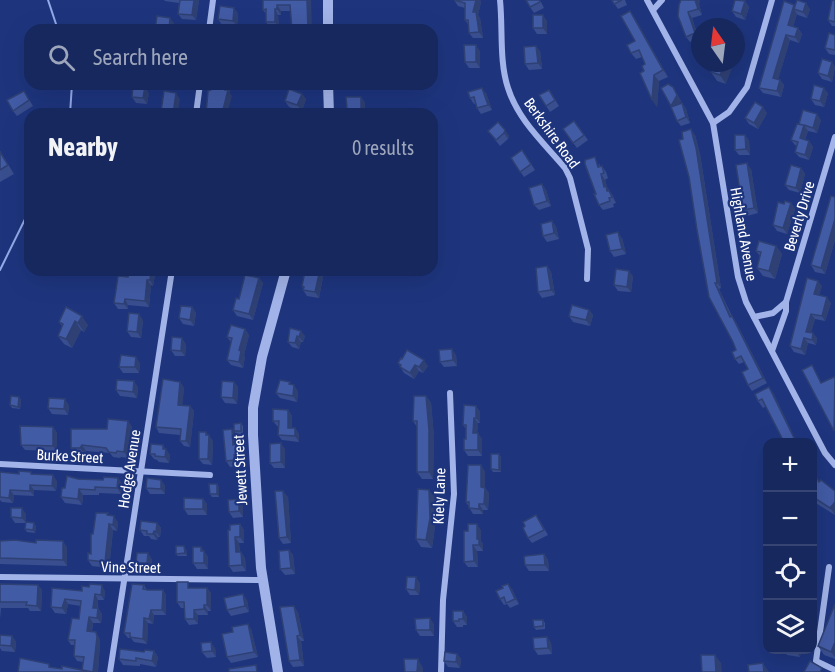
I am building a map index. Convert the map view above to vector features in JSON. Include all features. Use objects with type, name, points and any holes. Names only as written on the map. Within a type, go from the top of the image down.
[{"type":"street","points":[[210,24],[213,0]]},
{"type":"street","points":[[328,0],[328,24]]},
{"type":"street","name":"Berkshire Road","points":[[500,0],[504,66],[508,88],[519,113],[570,177],[588,249],[587,279]]},
{"type":"street","name":"Highland Avenue","points":[[647,0],[712,123],[738,277],[746,302],[825,453],[835,465]]},
{"type":"street","points":[[653,10],[662,0]]},
{"type":"street","points":[[712,123],[729,112],[747,87],[772,0]]},
{"type":"street","points":[[197,108],[199,90]]},
{"type":"street","points":[[328,90],[329,108]]},
{"type":"street","name":"Beverly Drive","points":[[772,351],[786,311],[786,302],[835,137]]},
{"type":"street","name":"Hodge Avenue","points":[[110,672],[171,276]]},
{"type":"street","name":"Jewett Street","points":[[278,672],[262,580],[253,408],[262,357],[284,276]]},
{"type":"street","points":[[754,317],[773,313],[786,302]]},
{"type":"street","name":"Kiely Lane","points":[[441,672],[443,600],[454,494],[450,393]]},
{"type":"street","name":"Burke Street","points":[[0,464],[210,475]]},
{"type":"street","points":[[829,567],[816,661],[835,670]]},
{"type":"street","name":"Vine Street","points":[[0,577],[262,580]]},
{"type":"building","points":[[180,0],[194,0],[192,15],[178,14]]},
{"type":"building","points":[[263,0],[307,0],[308,24],[292,24],[290,5],[277,5],[275,22],[266,22],[266,9],[263,10]]},
{"type":"building","points":[[454,0],[476,0],[473,12],[476,12],[479,32],[469,33],[468,20],[465,20],[465,3]]},
{"type":"building","points":[[526,0],[539,0],[540,2],[530,7]]},
{"type":"building","points":[[681,0],[695,0],[698,9],[688,12],[691,35],[686,37],[678,16]]},
{"type":"building","points":[[735,0],[745,1],[741,14],[732,11]]},
{"type":"building","points":[[797,0],[806,3],[803,12],[794,9]]},
{"type":"building","points":[[832,0],[835,0],[835,22],[828,20]]},
{"type":"building","points":[[784,1],[794,5],[788,25],[798,28],[795,37],[786,35],[773,78],[780,80],[777,91],[759,88]]},
{"type":"building","points":[[220,6],[234,8],[233,21],[218,19]]},
{"type":"building","points":[[630,11],[663,70],[654,75],[652,100],[640,73],[644,71],[642,66],[645,64],[639,50],[631,53],[627,45],[635,41],[621,16]]},
{"type":"building","points":[[533,15],[543,15],[543,28],[533,28]]},
{"type":"building","points":[[157,16],[170,18],[170,24],[156,24]]},
{"type":"building","points":[[829,33],[835,35],[835,50],[825,48]]},
{"type":"building","points":[[464,45],[476,45],[476,62],[465,62]]},
{"type":"building","points":[[536,46],[538,63],[525,64],[524,47]]},
{"type":"building","points":[[822,59],[832,62],[828,76],[818,73]]},
{"type":"building","points":[[668,84],[673,87],[677,95],[671,106],[661,88]]},
{"type":"building","points":[[814,85],[824,88],[820,101],[811,99]]},
{"type":"building","points":[[482,88],[488,105],[477,108],[474,97],[470,98],[468,92]]},
{"type":"building","points":[[133,90],[144,90],[143,98],[132,97]]},
{"type":"building","points":[[228,90],[224,108],[207,108],[208,91]]},
{"type":"building","points":[[289,90],[302,94],[297,105],[285,101]]},
{"type":"building","points":[[549,90],[555,100],[546,106],[539,95]]},
{"type":"building","points":[[24,91],[29,100],[13,111],[7,100]]},
{"type":"building","points":[[164,91],[176,93],[174,108],[162,108]]},
{"type":"building","points":[[346,97],[361,97],[361,108],[347,108]]},
{"type":"building","points":[[755,102],[763,107],[754,123],[745,118]]},
{"type":"building","points":[[682,103],[686,117],[677,121],[671,107]]},
{"type":"building","points":[[803,110],[817,114],[813,128],[804,125],[800,138],[809,141],[805,155],[795,152],[798,142],[791,140],[797,124],[803,125],[799,124]]},
{"type":"building","points":[[574,121],[584,135],[573,143],[563,129]]},
{"type":"building","points":[[498,122],[505,130],[496,140],[488,131]]},
{"type":"building","points":[[691,129],[696,148],[717,283],[715,283],[730,317],[732,316],[763,378],[748,385],[742,372],[748,369],[741,356],[735,359],[732,352],[736,350],[733,342],[709,297],[689,177],[679,140],[683,139],[682,132]]},
{"type":"building","points":[[735,135],[745,135],[746,149],[735,150]]},
{"type":"building","points":[[522,150],[531,164],[520,172],[511,158]]},
{"type":"building","points":[[0,152],[8,165],[0,170]]},
{"type":"building","points":[[595,157],[598,167],[602,166],[604,187],[606,186],[612,197],[609,198],[610,201],[599,205],[585,164],[585,160]]},
{"type":"building","points":[[747,163],[754,208],[743,210],[736,165]]},
{"type":"building","points":[[791,165],[801,168],[796,188],[785,185]]},
{"type":"building","points":[[542,184],[547,201],[534,205],[529,188]]},
{"type":"building","points":[[831,196],[835,197],[835,219],[821,268],[811,265]]},
{"type":"building","points":[[785,201],[791,203],[783,228],[773,225],[778,202],[784,204]]},
{"type":"building","points":[[552,221],[554,233],[543,236],[541,224]]},
{"type":"building","points":[[618,232],[622,249],[610,251],[606,235]]},
{"type":"building","points":[[759,241],[776,246],[769,271],[757,268],[761,252],[756,251]]},
{"type":"building","points":[[547,266],[551,290],[538,292],[536,268]]},
{"type":"building","points":[[616,269],[629,271],[627,287],[614,285]]},
{"type":"building","points":[[118,276],[150,276],[150,280],[147,280],[145,301],[125,299],[124,304],[114,303]]},
{"type":"building","points":[[245,276],[259,278],[249,314],[233,310],[236,298],[239,299]]},
{"type":"building","points":[[304,276],[319,276],[315,292],[303,290]]},
{"type":"building","points":[[807,278],[818,281],[814,294],[827,297],[822,316],[811,314],[806,332],[813,333],[812,340],[804,338],[801,349],[790,346]]},
{"type":"building","points":[[572,305],[589,310],[586,320],[569,316]]},
{"type":"building","points":[[181,306],[192,307],[190,320],[179,318]]},
{"type":"building","points":[[66,307],[82,316],[78,323],[75,321],[66,339],[58,336],[63,324],[59,322]]},
{"type":"building","points":[[129,313],[139,314],[137,332],[127,331]]},
{"type":"building","points":[[231,325],[245,329],[239,350],[241,351],[239,362],[227,360],[232,338],[227,337]]},
{"type":"building","points":[[290,328],[301,331],[295,343],[288,342]]},
{"type":"building","points":[[172,337],[182,338],[181,351],[171,350]]},
{"type":"building","points":[[452,349],[453,360],[440,362],[439,350]]},
{"type":"building","points":[[407,350],[424,360],[419,367],[415,365],[410,373],[398,363]]},
{"type":"building","points":[[121,355],[136,357],[135,367],[119,367]]},
{"type":"building","points":[[812,365],[821,383],[835,378],[834,431],[802,370]]},
{"type":"building","points":[[163,379],[180,382],[178,405],[190,406],[186,441],[180,441],[181,429],[156,427]]},
{"type":"building","points":[[117,380],[134,381],[133,392],[116,390]]},
{"type":"building","points":[[280,380],[294,385],[293,396],[276,393]]},
{"type":"building","points":[[222,381],[234,382],[233,398],[221,397]]},
{"type":"building","points":[[769,387],[794,438],[782,438],[762,399],[758,401],[755,394]]},
{"type":"building","points":[[11,396],[19,397],[18,407],[10,405]]},
{"type":"building","points":[[414,396],[426,396],[429,472],[417,472],[417,421],[413,421]]},
{"type":"building","points":[[49,398],[65,399],[64,409],[48,408]]},
{"type":"building","points":[[464,405],[476,406],[473,433],[478,433],[478,450],[464,450],[466,425],[463,425]]},
{"type":"building","points":[[273,409],[288,410],[288,428],[295,428],[295,436],[278,435],[279,421],[273,421]]},
{"type":"building","points":[[108,419],[128,421],[124,452],[109,452],[106,448],[82,445],[80,448],[71,448],[71,429],[107,429]]},
{"type":"building","points":[[241,423],[241,431],[234,431],[234,424]]},
{"type":"building","points":[[20,426],[53,427],[53,446],[21,445]]},
{"type":"building","points":[[232,429],[233,445],[236,444],[237,455],[234,455],[235,460],[226,461],[223,430]]},
{"type":"building","points":[[199,432],[206,432],[206,435],[209,435],[208,459],[199,459]]},
{"type":"building","points":[[281,443],[281,462],[270,463],[270,444]]},
{"type":"building","points":[[151,444],[163,445],[163,449],[166,449],[165,457],[150,454]]},
{"type":"building","points":[[491,454],[499,454],[499,470],[491,469]]},
{"type":"building","points":[[468,465],[481,465],[481,487],[485,488],[484,504],[479,504],[479,509],[469,508],[469,502],[466,502]]},
{"type":"building","points":[[19,471],[53,475],[52,486],[30,485],[30,491],[10,490],[9,498],[0,497],[0,472],[19,474]]},
{"type":"building","points":[[67,476],[103,480],[104,477],[118,478],[117,488],[79,489],[78,499],[61,497]]},
{"type":"building","points":[[147,478],[161,480],[161,489],[146,488]]},
{"type":"building","points":[[817,478],[819,482],[821,480],[835,491],[835,502],[830,508],[817,500]]},
{"type":"building","points":[[209,484],[217,484],[217,494],[210,494]]},
{"type":"building","points":[[418,489],[429,490],[430,518],[426,540],[416,539]]},
{"type":"building","points":[[275,491],[283,491],[287,537],[279,538]]},
{"type":"building","points":[[184,498],[203,499],[203,509],[184,509]]},
{"type":"building","points":[[239,499],[239,511],[229,512],[228,500]]},
{"type":"building","points":[[11,508],[22,508],[22,518],[11,517]]},
{"type":"building","points":[[96,513],[108,513],[107,515],[114,516],[113,525],[109,524],[105,562],[88,560],[88,553],[91,554],[91,534],[93,534]]},
{"type":"building","points":[[536,515],[544,530],[528,538],[523,522]]},
{"type":"building","points":[[141,521],[157,523],[156,532],[147,534],[147,531],[140,530]]},
{"type":"building","points":[[26,522],[34,523],[33,530],[25,529]]},
{"type":"building","points":[[240,524],[240,537],[235,537],[236,552],[241,552],[242,565],[229,566],[228,530],[230,530],[230,525]]},
{"type":"building","points":[[468,524],[477,524],[479,545],[473,545],[474,561],[464,562],[464,531],[468,531]]},
{"type":"building","points":[[15,540],[36,543],[36,540],[63,541],[63,560],[0,558],[0,541]]},
{"type":"building","points":[[176,546],[184,546],[185,553],[176,554]]},
{"type":"building","points":[[193,547],[201,547],[201,551],[204,551],[204,563],[193,563]]},
{"type":"building","points":[[289,550],[291,568],[280,569],[279,551]]},
{"type":"building","points":[[137,553],[148,553],[147,563],[136,563]]},
{"type":"building","points":[[544,554],[545,565],[525,565],[524,557]]},
{"type":"building","points":[[407,577],[416,577],[415,590],[406,589]]},
{"type":"building","points":[[177,582],[188,582],[188,588],[207,588],[207,605],[204,605],[204,609],[194,610],[194,619],[185,619],[184,602],[177,602]]},
{"type":"building","points":[[0,584],[38,585],[37,606],[26,605],[27,602],[0,602]]},
{"type":"building","points":[[90,584],[102,585],[101,595],[95,594],[93,608],[98,608],[97,618],[89,617],[87,631],[96,632],[97,637],[93,672],[82,670],[84,657],[74,656],[75,640],[68,640],[72,618],[79,619],[81,601],[65,599],[62,608],[51,607],[52,588],[82,591],[82,586],[89,587]]},
{"type":"building","points":[[132,584],[144,585],[143,589],[148,590],[163,590],[162,610],[151,610],[149,619],[144,618],[143,639],[130,637],[130,633],[124,633]]},
{"type":"building","points":[[508,584],[515,599],[506,603],[504,597],[500,599],[496,591]]},
{"type":"building","points":[[243,594],[245,606],[227,610],[224,598]]},
{"type":"building","points":[[835,604],[835,642],[831,652],[818,646]]},
{"type":"building","points":[[294,606],[300,635],[297,636],[300,660],[289,661],[280,607]]},
{"type":"building","points":[[453,611],[463,611],[463,619],[453,621]]},
{"type":"building","points":[[430,618],[430,630],[416,630],[415,619]]},
{"type":"building","points":[[533,620],[543,620],[543,626],[534,627]]},
{"type":"building","points":[[248,624],[254,652],[227,657],[222,634],[233,632],[232,627]]},
{"type":"building","points":[[0,635],[12,636],[11,646],[0,645]]},
{"type":"building","points":[[547,637],[548,648],[534,649],[533,638]]},
{"type":"building","points":[[211,642],[212,651],[202,652],[201,643]]},
{"type":"building","points":[[120,649],[154,651],[152,661],[136,658],[136,661],[119,659]]},
{"type":"building","points":[[445,652],[457,654],[456,662],[444,661]]},
{"type":"building","points":[[701,655],[715,655],[716,672],[702,672]]},
{"type":"building","points":[[20,658],[49,664],[49,667],[62,669],[62,666],[86,671],[18,672]]},
{"type":"building","points":[[404,659],[418,659],[417,672],[405,672]]},
{"type":"building","points":[[810,661],[822,668],[820,672],[804,672]]},
{"type":"building","points":[[763,663],[764,672],[749,672],[748,665]]},
{"type":"building","points":[[256,665],[257,672],[229,672],[229,669]]},
{"type":"waterway","points":[[48,0],[56,24]]},
{"type":"waterway","points":[[70,108],[72,90]]},
{"type":"waterway","points":[[0,270],[24,221]]}]
